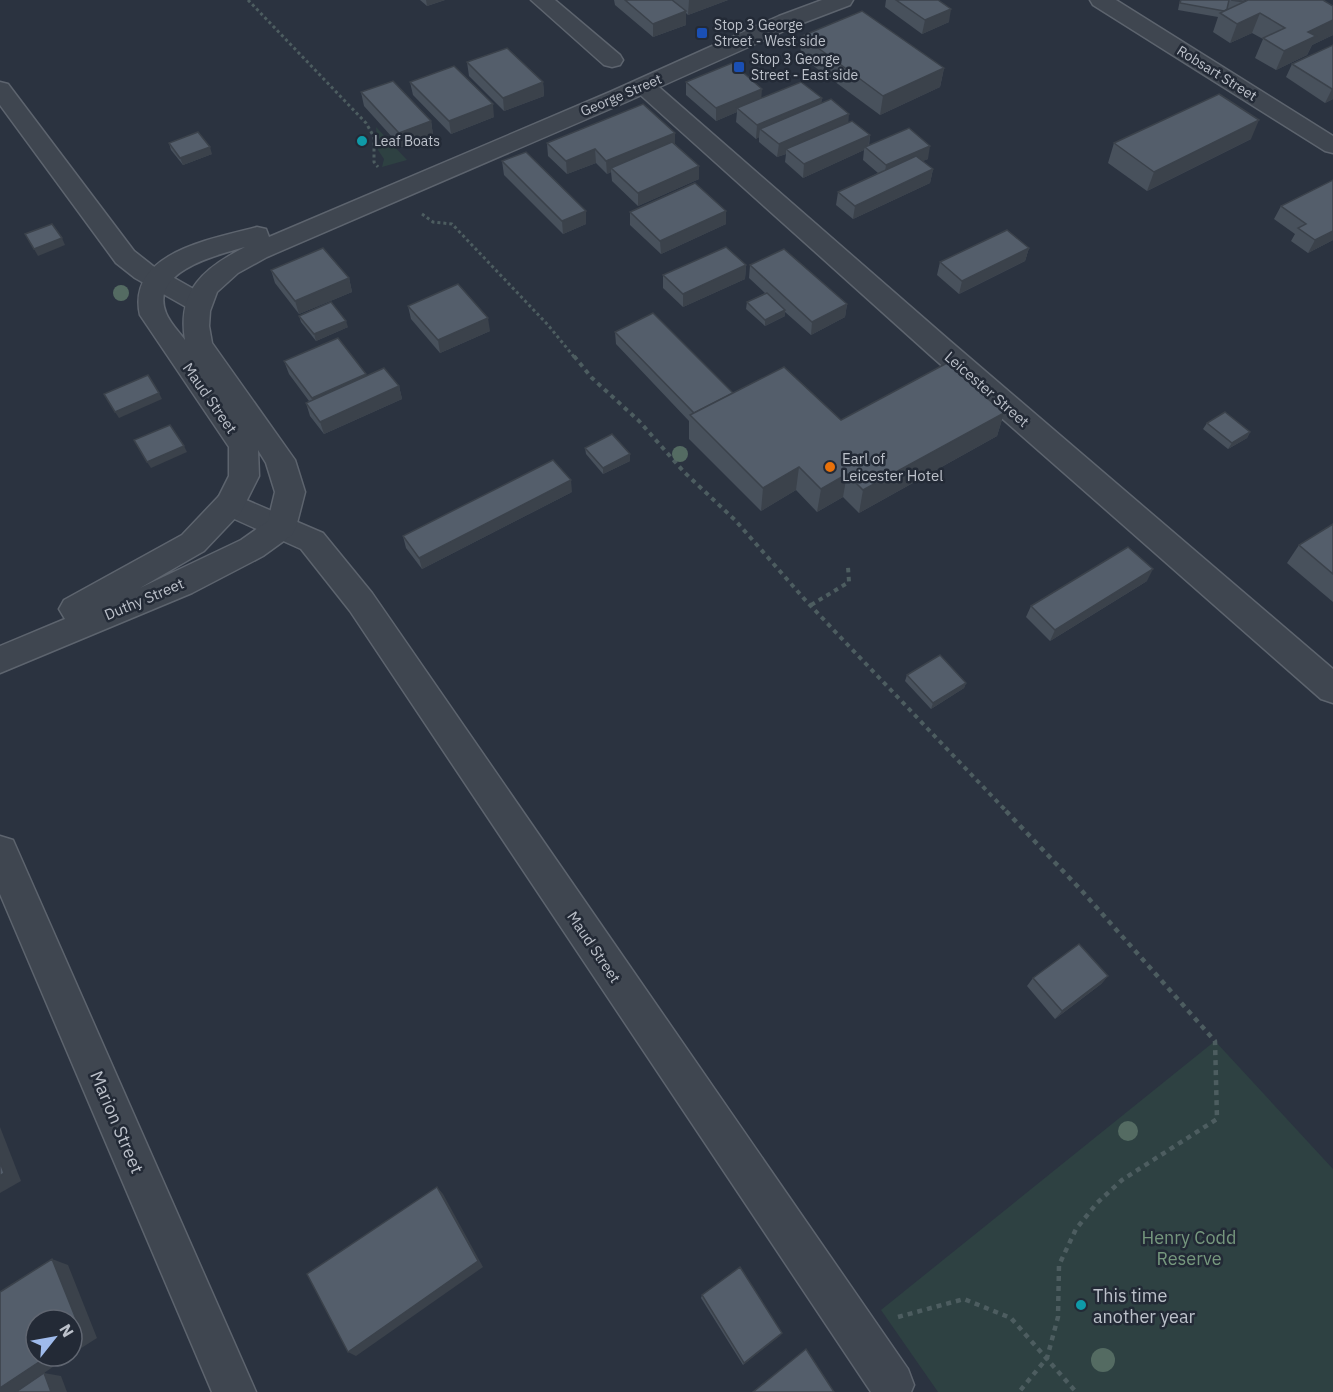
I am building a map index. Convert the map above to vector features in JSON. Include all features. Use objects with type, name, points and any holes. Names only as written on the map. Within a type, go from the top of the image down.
[{"type":"street","points":[[542,0],[612,60]]},
{"type":"street","name":"George Street","points":[[197,302],[211,281],[237,262],[399,189],[644,86],[787,21],[842,0]]},
{"type":"street","name":"Robsart Street","points":[[1101,0],[1333,146]]},
{"type":"street","name":"Leicester Street","points":[[644,86],[940,348],[1333,689]]},
{"type":"street","points":[[0,89],[125,258],[197,302]]},
{"type":"street","name":"George Street","points":[[156,279],[171,267],[198,255],[399,189]]},
{"type":"street","name":"Maud Street","points":[[156,279],[150,303],[153,315],[243,446],[244,476],[230,504],[312,541],[361,602],[892,1384]]},
{"type":"street","name":"Maud Street","points":[[197,302],[194,324],[199,345],[280,460],[290,492],[281,527]]},
{"type":"street","name":"Duthy Street","points":[[0,651],[193,543],[230,504]]},
{"type":"street","name":"Duthy Street","points":[[0,660],[181,584],[252,548],[281,527]]},
{"type":"street","name":"Marion Street","points":[[0,852],[234,1392]]},
{"type":"path","points":[[248,0],[366,123],[374,137],[374,162],[381,170]]},
{"type":"path","points":[[418,211],[433,222],[452,224],[548,325],[592,378],[639,421],[684,472],[735,520],[811,605],[1082,891],[1215,1041],[1217,1119],[1122,1180],[1097,1203],[1076,1229],[1059,1265],[1058,1317],[1047,1358],[1019,1392]]},
{"type":"path","points":[[811,605],[849,582],[848,567]]},
{"type":"path","points":[[854,1329],[964,1299],[1011,1318],[1076,1392]]},
{"type":"green space","points":[[376,127],[407,160],[382,167],[384,159],[378,150]]},
{"type":"green space","name":"Henry Codd Reserve","points":[[1215,1041],[1333,1169],[1333,1392],[938,1392],[881,1310]]},
{"type":"building","points":[[625,0],[672,0],[686,11],[653,24]]},
{"type":"building","points":[[896,0],[938,0],[951,9],[925,20]]},
{"type":"building","points":[[1181,0],[1229,0],[1227,9],[1224,11],[1180,3]]},
{"type":"building","points":[[1248,0],[1323,0],[1333,6],[1333,20],[1308,32],[1316,36],[1284,51],[1263,38],[1285,28],[1260,13],[1237,24],[1220,13]]},
{"type":"building","points":[[862,11],[944,68],[883,96],[802,36]]},
{"type":"building","points":[[1333,45],[1333,89],[1292,64]]},
{"type":"building","points":[[507,48],[543,82],[503,98],[467,62]]},
{"type":"building","points":[[732,63],[762,89],[716,108],[686,82]]},
{"type":"building","points":[[454,66],[493,104],[449,121],[410,82]]},
{"type":"building","points":[[393,81],[431,121],[399,133],[361,92]]},
{"type":"building","points":[[801,82],[822,98],[757,125],[737,108]]},
{"type":"building","points":[[1219,94],[1259,120],[1154,172],[1114,143]]},
{"type":"building","points":[[831,99],[849,114],[779,144],[760,129]]},
{"type":"building","points":[[643,104],[675,133],[606,161],[595,149],[566,161],[547,143]]},
{"type":"building","points":[[852,121],[870,135],[804,164],[786,149]]},
{"type":"building","points":[[909,128],[930,146],[886,165],[865,147]]},
{"type":"building","points":[[198,132],[210,147],[180,158],[169,143]]},
{"type":"building","points":[[672,142],[699,166],[638,193],[611,168]]},
{"type":"building","points":[[526,152],[586,211],[562,221],[502,161]]},
{"type":"building","points":[[916,156],[933,169],[855,206],[838,192]]},
{"type":"building","points":[[1333,180],[1333,231],[1315,240],[1298,228],[1306,224],[1281,206]]},
{"type":"building","points":[[695,183],[726,211],[660,241],[630,212]]},
{"type":"building","points":[[52,224],[62,238],[34,249],[25,234]]},
{"type":"building","points":[[1007,230],[1029,248],[962,281],[940,262]]},
{"type":"building","points":[[726,247],[746,265],[683,294],[663,275]]},
{"type":"building","points":[[323,248],[349,278],[295,301],[271,270]]},
{"type":"building","points":[[784,249],[847,304],[812,322],[750,265]]},
{"type":"building","points":[[458,284],[488,318],[438,340],[408,306]]},
{"type":"building","points":[[767,293],[785,310],[765,320],[747,302]]},
{"type":"building","points":[[331,302],[346,321],[314,334],[299,316]]},
{"type":"building","points":[[653,313],[733,393],[694,413],[615,332]]},
{"type":"building","points":[[338,338],[366,374],[312,398],[284,361]]},
{"type":"building","name":"Earl of Leicester Hotel","points":[[947,363],[1004,413],[863,490],[847,474],[821,489],[799,467],[763,488],[690,415],[784,367],[841,420]]},
{"type":"building","points":[[384,368],[399,386],[320,422],[306,403]]},
{"type":"building","points":[[148,375],[159,393],[115,412],[104,394]]},
{"type":"building","points":[[1225,412],[1250,432],[1232,443],[1207,423]]},
{"type":"building","points":[[170,425],[184,446],[147,462],[134,440]]},
{"type":"building","points":[[612,434],[630,454],[603,468],[585,448]]},
{"type":"building","points":[[553,460],[571,480],[419,558],[403,536]]},
{"type":"building","points":[[1333,524],[1333,574],[1299,545]]},
{"type":"building","points":[[1128,547],[1153,569],[1055,630],[1031,606]]},
{"type":"building","points":[[940,655],[966,683],[933,703],[907,675]]},
{"type":"building","points":[[1079,944],[1108,976],[1062,1011],[1033,978]]},
{"type":"building","points":[[0,1162],[4,1173],[0,1176]]},
{"type":"building","points":[[437,1187],[478,1261],[348,1352],[307,1274]]},
{"type":"building","points":[[52,1259],[72,1308],[24,1308],[24,1368],[30,1368],[0,1388],[0,1292]]},
{"type":"building","points":[[740,1267],[782,1333],[744,1363],[702,1295]]},
{"type":"building","points":[[806,1349],[834,1392],[753,1392]]},
{"type":"building","points":[[44,1373],[51,1392],[16,1392]]},
{"type":"place","name":"Stop 3 George Street - West side","points":[[702,33]]},
{"type":"place","name":"Stop 3 George Street - East side","points":[[739,67]]},
{"type":"place","name":"Leaf Boats","points":[[362,141]]},
{"type":"place","name":"Earl of Leicester Hotel","points":[[830,467]]},
{"type":"place","name":"This time another year","points":[[1081,1305]]}]
